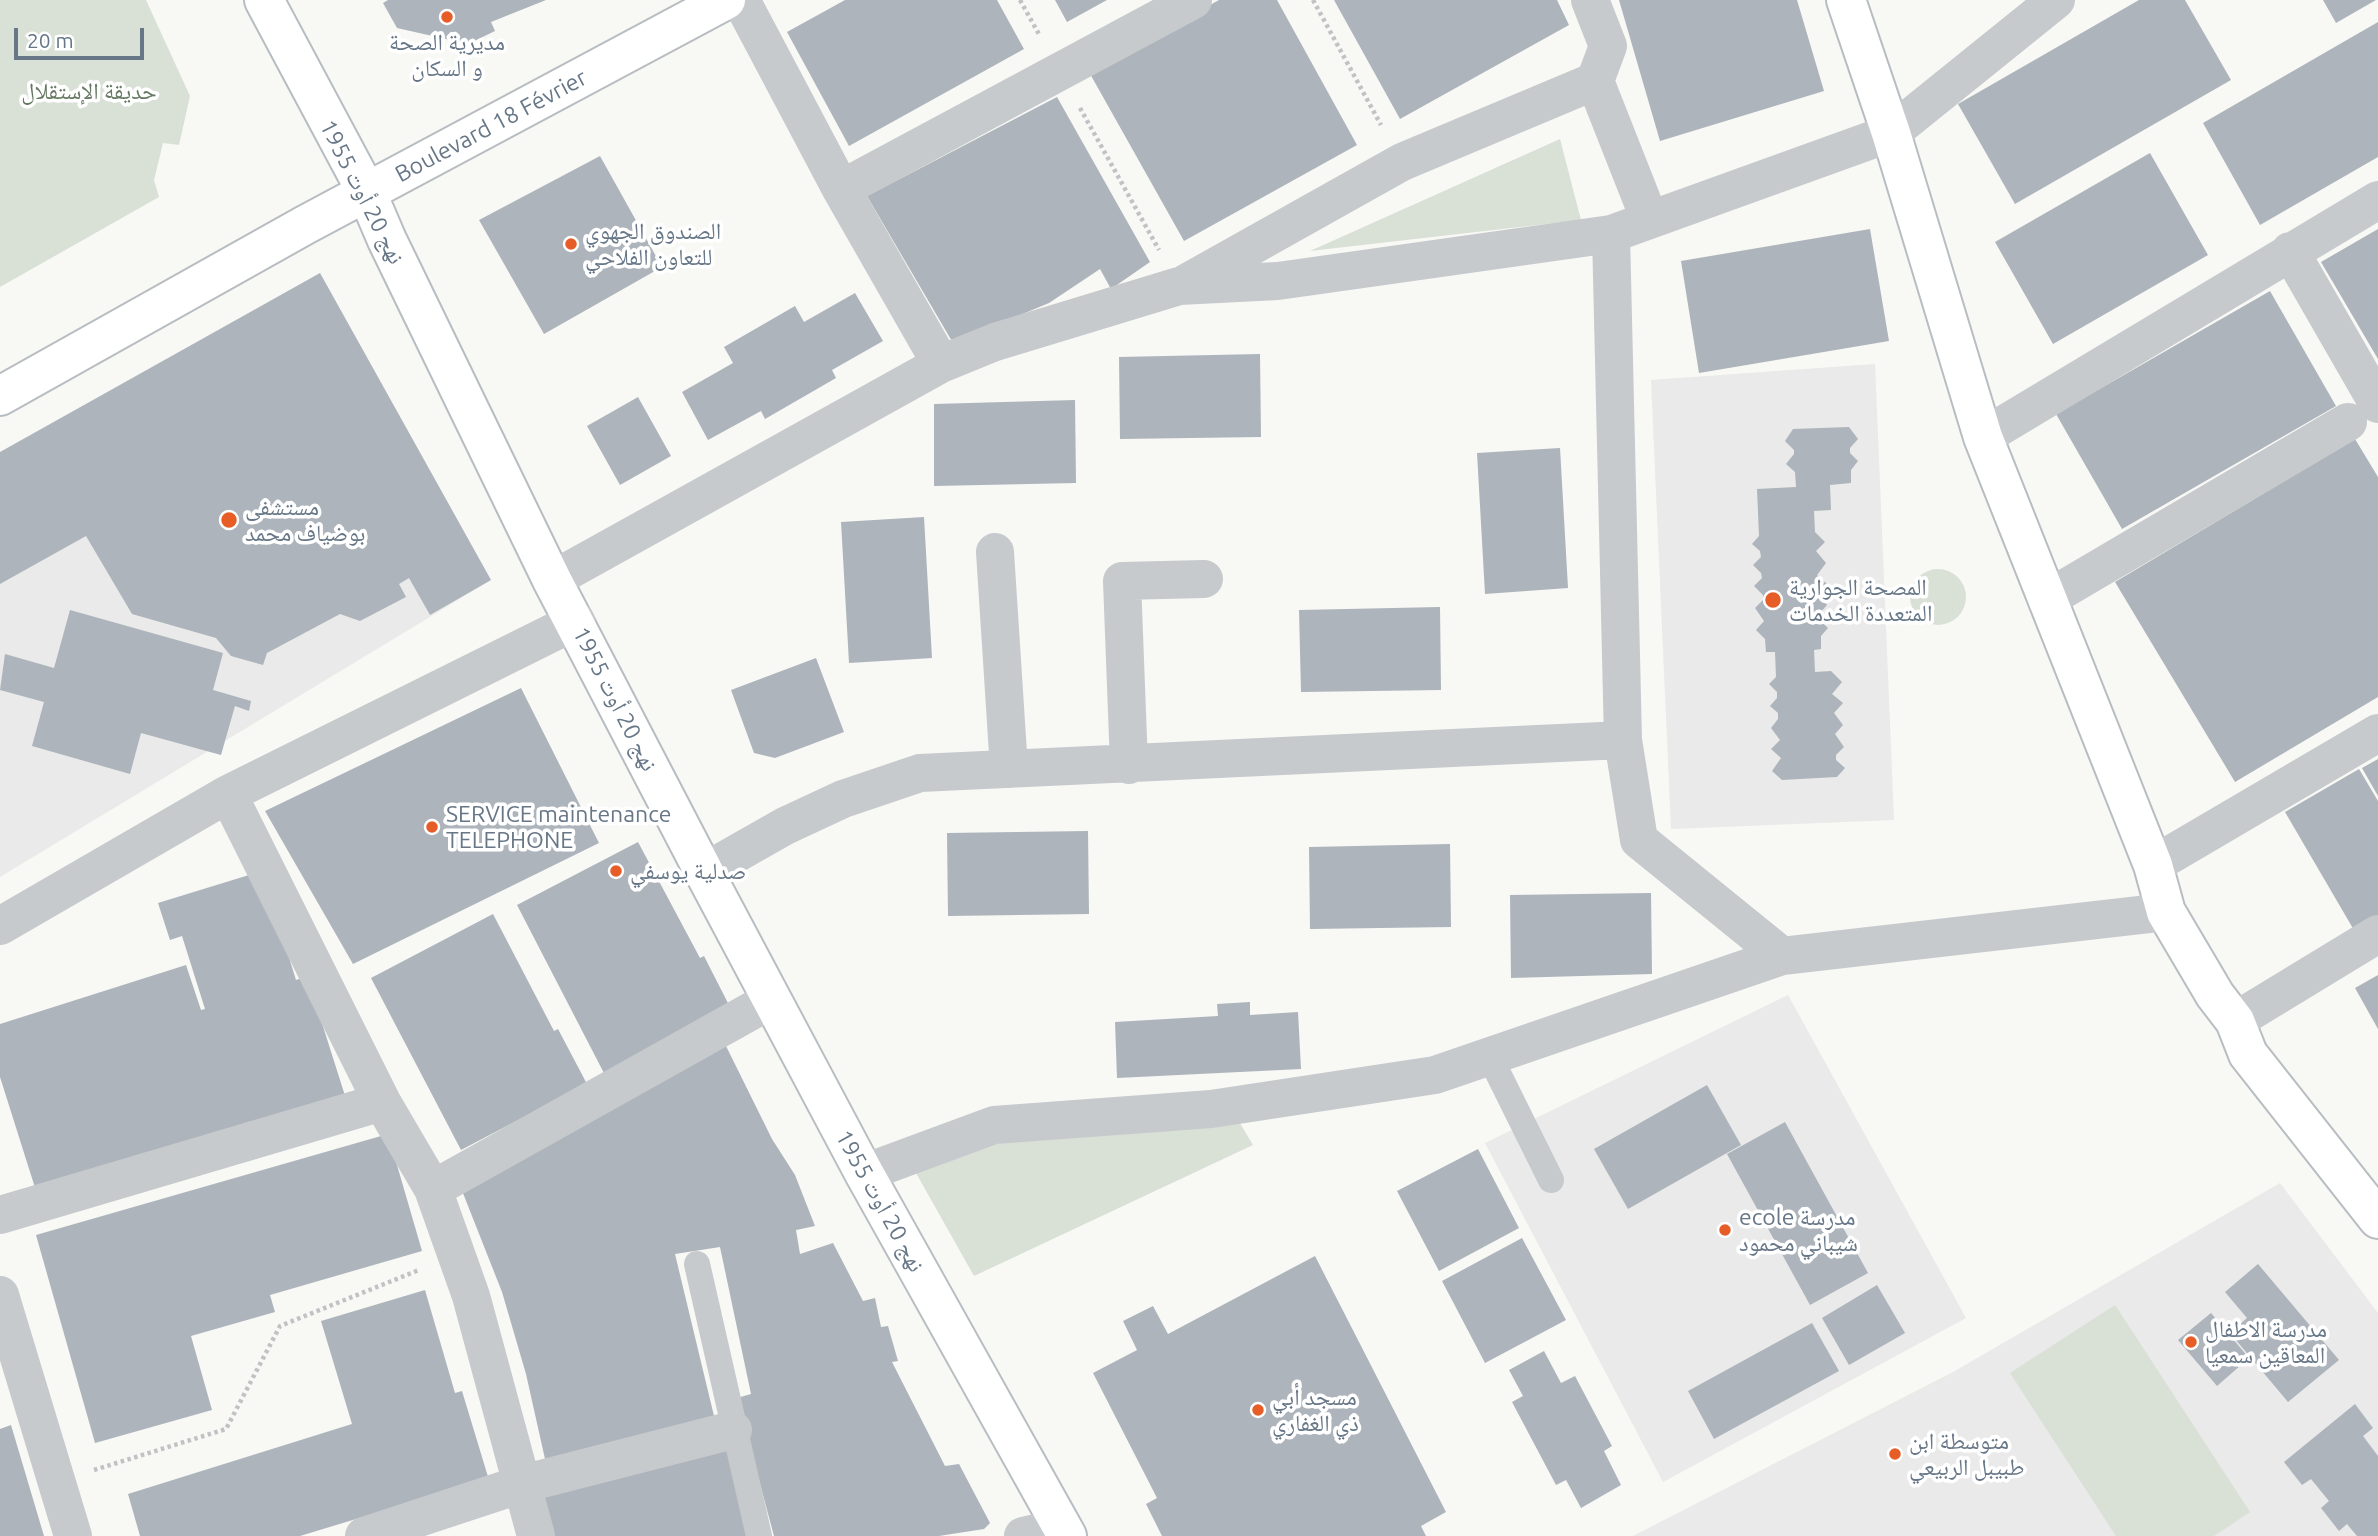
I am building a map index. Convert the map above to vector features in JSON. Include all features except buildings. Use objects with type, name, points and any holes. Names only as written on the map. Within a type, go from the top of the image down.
[{"type":"main road","name":"نهج 20 أوت 1955","points":[[264,0],[366,191],[387,240],[552,580],[576,621],[704,872],[864,1173],[1065,1532]]},
{"type":"main road","name":"Boulevard 18 Février","points":[[0,396],[366,191],[726,0]]},
{"type":"main road","points":[[1846,0],[1891,133],[1983,437],[2153,865],[2166,912],[2215,995],[2235,1021],[2248,1054],[2378,1219]]},
{"type":"street","points":[[741,0],[841,189],[941,364]]},
{"type":"street","points":[[841,189],[1193,0]]},
{"type":"street","points":[[1590,0],[1608,46],[1595,81],[1649,218]]},
{"type":"street","points":[[1179,286],[1278,281],[1611,234],[1649,218],[1891,133],[2056,0]]},
{"type":"street","points":[[552,580],[941,364],[995,342],[1179,286],[1402,162],[1595,81]]},
{"type":"street","points":[[1983,437],[2378,200]]},
{"type":"street","points":[[1611,234],[1623,740],[1639,840],[1782,956]]},
{"type":"street","points":[[2047,599],[2363,413],[2290,251]]},
{"type":"street","points":[[995,552],[1009,769]]},
{"type":"street","points":[[1129,765],[1122,581],[1204,579]]},
{"type":"street","points":[[0,926],[228,794],[576,621]]},
{"type":"street","points":[[2153,865],[2378,733]]},
{"type":"street","points":[[704,872],[785,825],[843,799],[920,773],[1623,740]]},
{"type":"street","points":[[228,794],[382,1102],[433,1189],[471,1296],[536,1536]]},
{"type":"street","points":[[864,1173],[994,1125],[1211,1109],[1435,1075],[1782,956],[2166,912]]},
{"type":"street","points":[[2235,1021],[2378,934]]},
{"type":"street","points":[[433,1189],[771,1000]]},
{"type":"street","points":[[0,1215],[382,1102]]},
{"type":"street","points":[[0,1295],[73,1536]]},
{"type":"street","points":[[363,1536],[522,1485],[733,1430]]},
{"type":"street","points":[[1023,1536],[1065,1532]]},
{"type":"lane","points":[[1490,1057],[1551,1180]]},
{"type":"lane","points":[[697,1264],[759,1536]]},
{"type":"path","points":[[1020,0],[1179,286]]},
{"type":"path","points":[[1313,0],[1402,162]]},
{"type":"path","points":[[56,1481],[226,1429],[280,1326],[456,1255]]},
{"type":"shaded area","name":"مستشفى بوضياف محمد","points":[[320,273],[491,580],[0,877],[0,460]]},
{"type":"shaded area","name":"المصحة الجوارية المتعددة الخدمات","points":[[1875,364],[1894,820],[1671,829],[1651,380]]},
{"type":"shaded area","name":"ecole مدرسة شيباني محمود","points":[[1788,995],[1966,1318],[1663,1482],[1485,1143]]},
{"type":"shaded area","name":"مدرسة الاطفال المعاقين سمعيا","points":[[2280,1183],[2378,1313],[2378,1536],[1633,1536],[1953,1372]]},
{"type":"green space","name":"حديقة الإستقلال","points":[[0,0],[146,0],[190,96],[179,145],[163,143],[154,180],[159,197],[0,287]]},
{"type":"green space","points":[[1560,139],[1581,220],[1310,251]]},
{"type":"green space","points":[[1932,569],[1944,569],[1954,573],[1962,581],[1966,597],[1962,613],[1954,621],[1944,625],[1932,625],[1922,621],[1914,613],[1910,603],[1910,591],[1914,581],[1922,573]]},
{"type":"green space","points":[[1238,1120],[1253,1145],[974,1276],[916,1173],[998,1139]]},
{"type":"green space","points":[[2115,1305],[2250,1512],[2214,1536],[2116,1536],[2010,1373]]},
{"type":"place","name":"مديرية الصحة و السكان","points":[[447,17]]},
{"type":"place","name":"الصندوق الجهوي للتعاون الفلاحي","points":[[571,244]]},
{"type":"place","name":"مستشفى بوضياف محمد","points":[[229,520]]},
{"type":"place","name":"المصحة الجوارية المتعددة الخدمات","points":[[1773,600]]},
{"type":"place","name":"SERVICE maintenance TELEPHONE","points":[[432,827]]},
{"type":"place","name":"صدلية يوسفي","points":[[616,871]]},
{"type":"place","name":"ecole مدرسة شيباني محمود","points":[[1725,1230]]},
{"type":"place","name":"مدرسة الاطفال المعاقين سمعيا","points":[[2191,1342]]},
{"type":"place","name":"مسجد أبي ذي الغفاري","points":[[1258,1410]]},
{"type":"place","name":"متوسطة ابن طبيبل الربيعي","points":[[1895,1454]]}]
